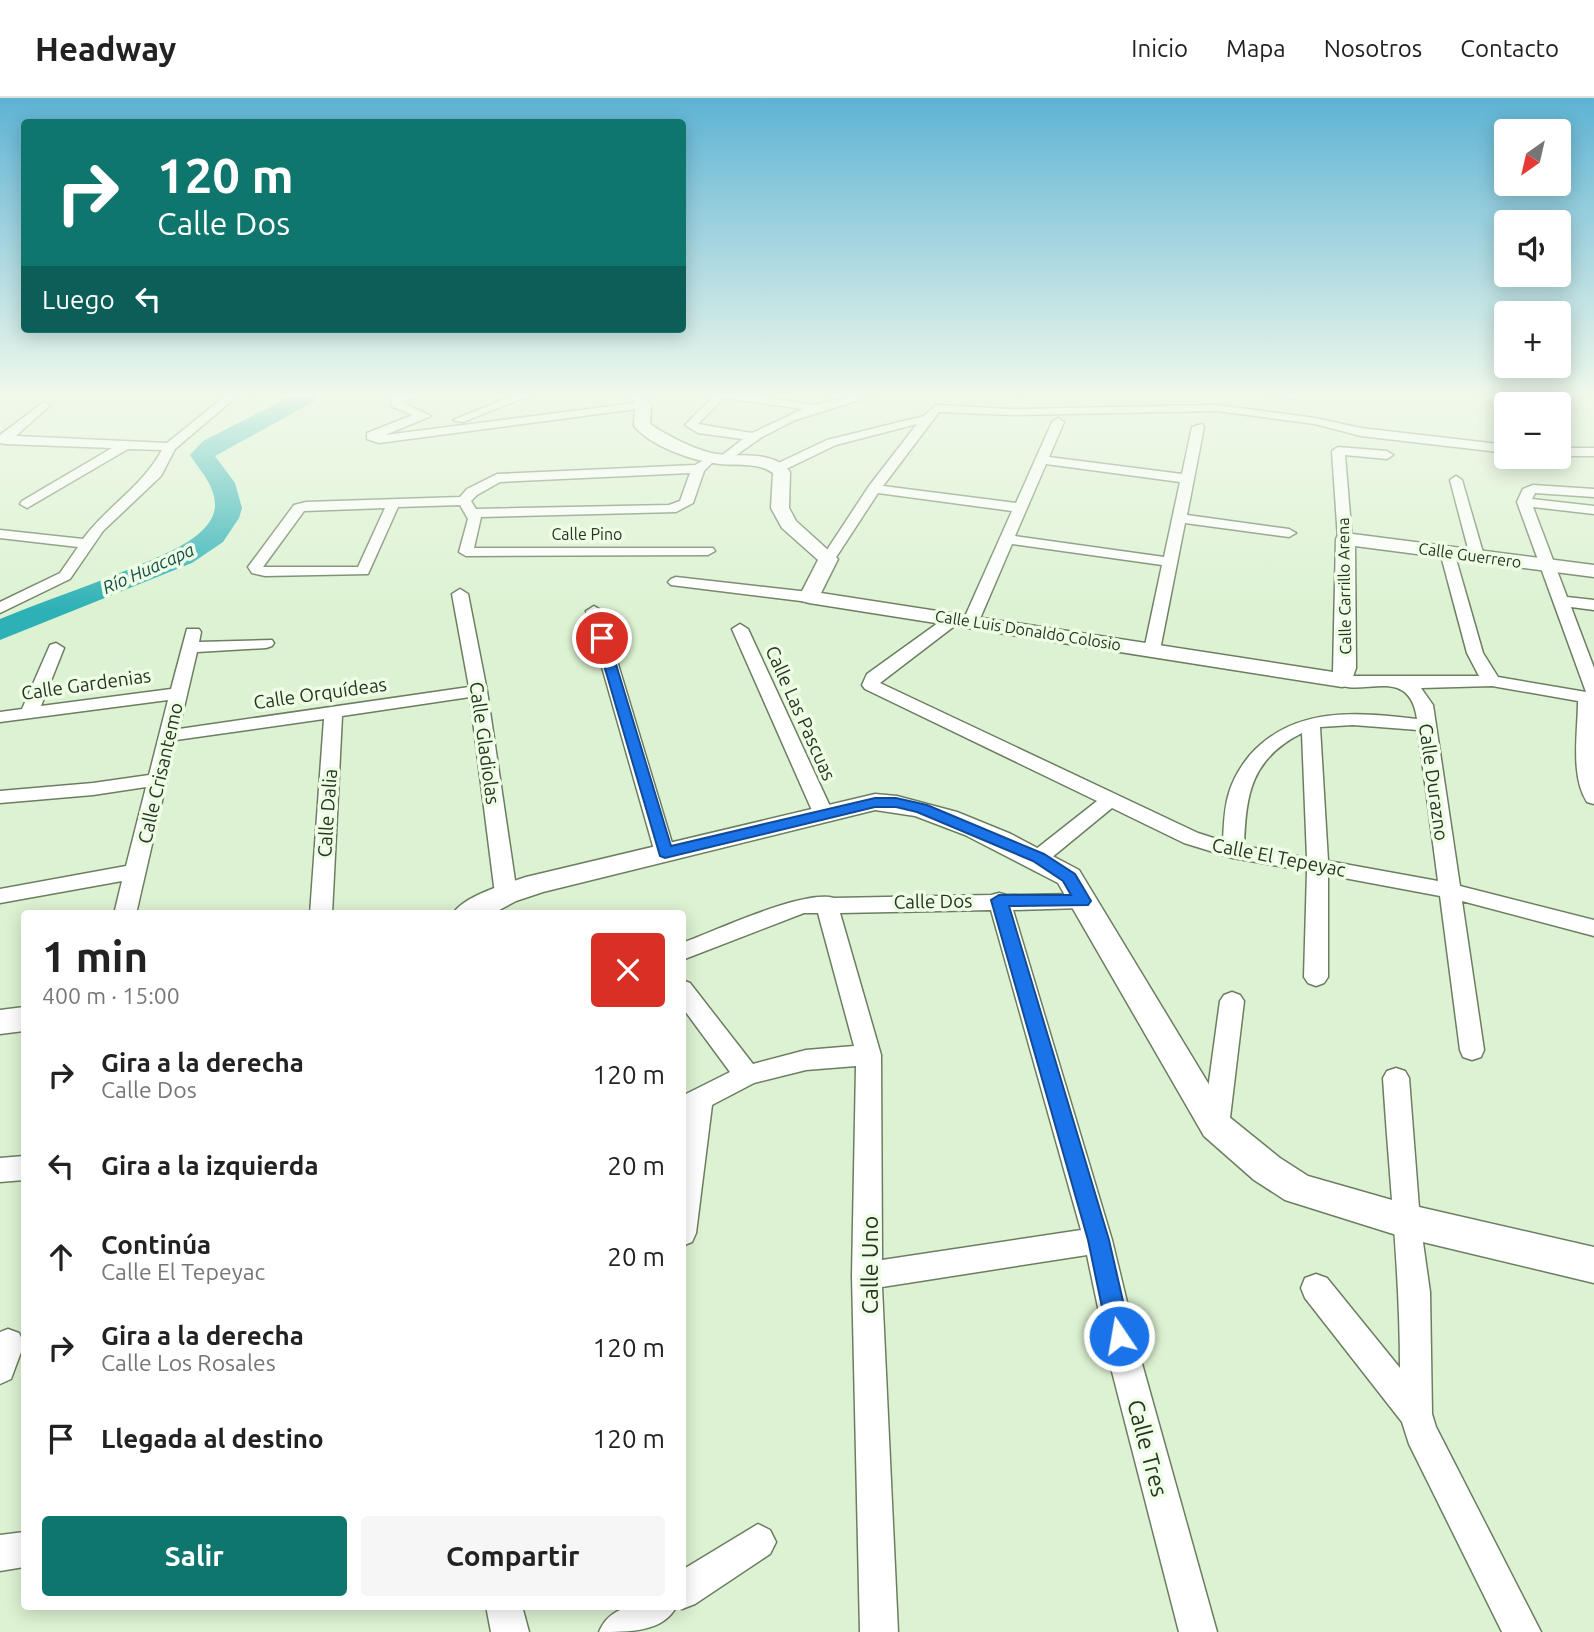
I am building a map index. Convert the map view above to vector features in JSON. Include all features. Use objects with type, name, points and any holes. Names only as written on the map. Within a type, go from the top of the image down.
[{"type":"street","points":[[27,504],[88,468]]},
{"type":"street","points":[[0,608],[65,576],[115,510],[159,468]]},
{"type":"street","points":[[393,504],[363,571],[265,572],[257,570],[255,566],[299,508],[393,504],[464,501],[493,493],[701,468]]},
{"type":"street","points":[[778,468],[782,472],[780,508],[789,524],[828,559]]},
{"type":"street","points":[[809,597],[828,559],[890,468]]},
{"type":"street","points":[[963,619],[1007,539],[1039,468]]},
{"type":"street","points":[[1097,468],[1187,480]]},
{"type":"street","points":[[1152,650],[1190,468]]},
{"type":"street","name":"Calle Carrillo Arena","points":[[1339,468],[1345,540],[1345,668],[1342,680]]},
{"type":"street","points":[[493,493],[671,509],[685,503],[698,469]]},
{"type":"street","points":[[1456,480],[1476,556]]},
{"type":"street","points":[[874,489],[1021,508]]},
{"type":"street","points":[[1594,493],[1533,489],[1528,492],[1524,502],[1576,639],[1592,695],[1588,778],[1594,798]]},
{"type":"street","points":[[464,501],[473,513],[493,493]]},
{"type":"street","points":[[1524,502],[1594,510]]},
{"type":"street","name":"Calle Pino","points":[[473,513],[475,519],[466,552],[708,551]]},
{"type":"street","points":[[1179,519],[1289,533]]},
{"type":"street","points":[[0,534],[88,544]]},
{"type":"street","points":[[1007,539],[1170,562]]},
{"type":"street","name":"Calle Guerrero","points":[[1345,540],[1594,571]]},
{"type":"street","points":[[1447,552],[1475,653],[1481,667],[1492,681]]},
{"type":"street","name":"Calle Luis Donaldo Colosio","points":[[676,582],[809,597],[963,619],[1342,680]]},
{"type":"street","name":"Calle Gladiolas","points":[[460,594],[478,691],[506,894]]},
{"type":"street","points":[[1562,601],[1594,605]]},
{"type":"street","points":[[594,611],[665,853]]},
{"type":"street","name":"Calle El Tepeyac","points":[[963,619],[873,678],[870,685],[1191,838],[1233,851],[1449,890],[1594,928]]},
{"type":"street","name":"Calle Las Pascuas","points":[[740,629],[824,815]]},
{"type":"street","points":[[1576,639],[1594,642]]},
{"type":"street","name":"Calle Crisantemo","points":[[126,910],[191,640],[266,643]]},
{"type":"street","points":[[29,713],[56,648]]},
{"type":"street","points":[[1342,680],[1403,683],[1492,681],[1592,695]]},
{"type":"street","name":"Calle Durazno","points":[[1403,683],[1414,690],[1424,705],[1472,1050]]},
{"type":"street","name":"Calle Orquídeas","points":[[169,736],[478,691]]},
{"type":"street","name":"Calle Gardenias","points":[[0,717],[178,693]]},
{"type":"street","name":"Calle Dalia","points":[[321,910],[333,713]]},
{"type":"street","points":[[1233,851],[1236,800],[1244,778],[1257,757],[1278,740],[1311,723],[1376,720],[1426,726]]},
{"type":"street","points":[[1311,723],[1318,865],[1316,977]]},
{"type":"street","points":[[0,797],[158,779]]},
{"type":"street","points":[[1038,858],[1111,799]]},
{"type":"street","points":[[475,910],[506,894],[875,802],[896,802],[922,808],[1038,858],[1069,877],[1216,1126],[1267,1169],[1298,1189],[1406,1221],[1594,1265]]},
{"type":"street","points":[[0,896],[137,871]]},
{"type":"street","name":"Calle Tres","points":[[999,900],[1098,1240],[1125,1360],[1198,1632]]},
{"type":"street","name":"Calle Dos","points":[[686,950],[802,906],[826,903],[1082,901]]},
{"type":"street","name":"Calle Uno","points":[[826,903],[869,1055],[867,1276],[879,1632]]},
{"type":"street","points":[[686,994],[747,1075]]},
{"type":"street","points":[[1216,1126],[1232,1001]]},
{"type":"street","points":[[0,1022],[21,1018]]},
{"type":"street","points":[[686,1176],[691,1104],[747,1075],[806,1060],[869,1055]]},
{"type":"street","points":[[1396,1078],[1406,1221],[1415,1292],[1416,1414],[1421,1432],[1522,1632]]},
{"type":"street","points":[[0,1170],[21,1168]]},
{"type":"street","points":[[867,1276],[1098,1240]]},
{"type":"street","points":[[1316,1288],[1416,1414]]},
{"type":"street","points":[[686,1588],[758,1542]]},
{"type":"street","points":[[0,1553],[21,1550]]},
{"type":"street","points":[[618,1632],[652,1610]]},
{"type":"waterway","name":"Río Huacapa","points":[[0,630],[182,557],[213,536],[226,518],[228,508],[222,483],[212,468]]},
{"type":"route","points":[[602,638],[665,853],[875,802],[896,802],[922,808],[1038,858],[1069,877],[1082,901],[999,900],[1098,1240],[1119,1336]]}]
